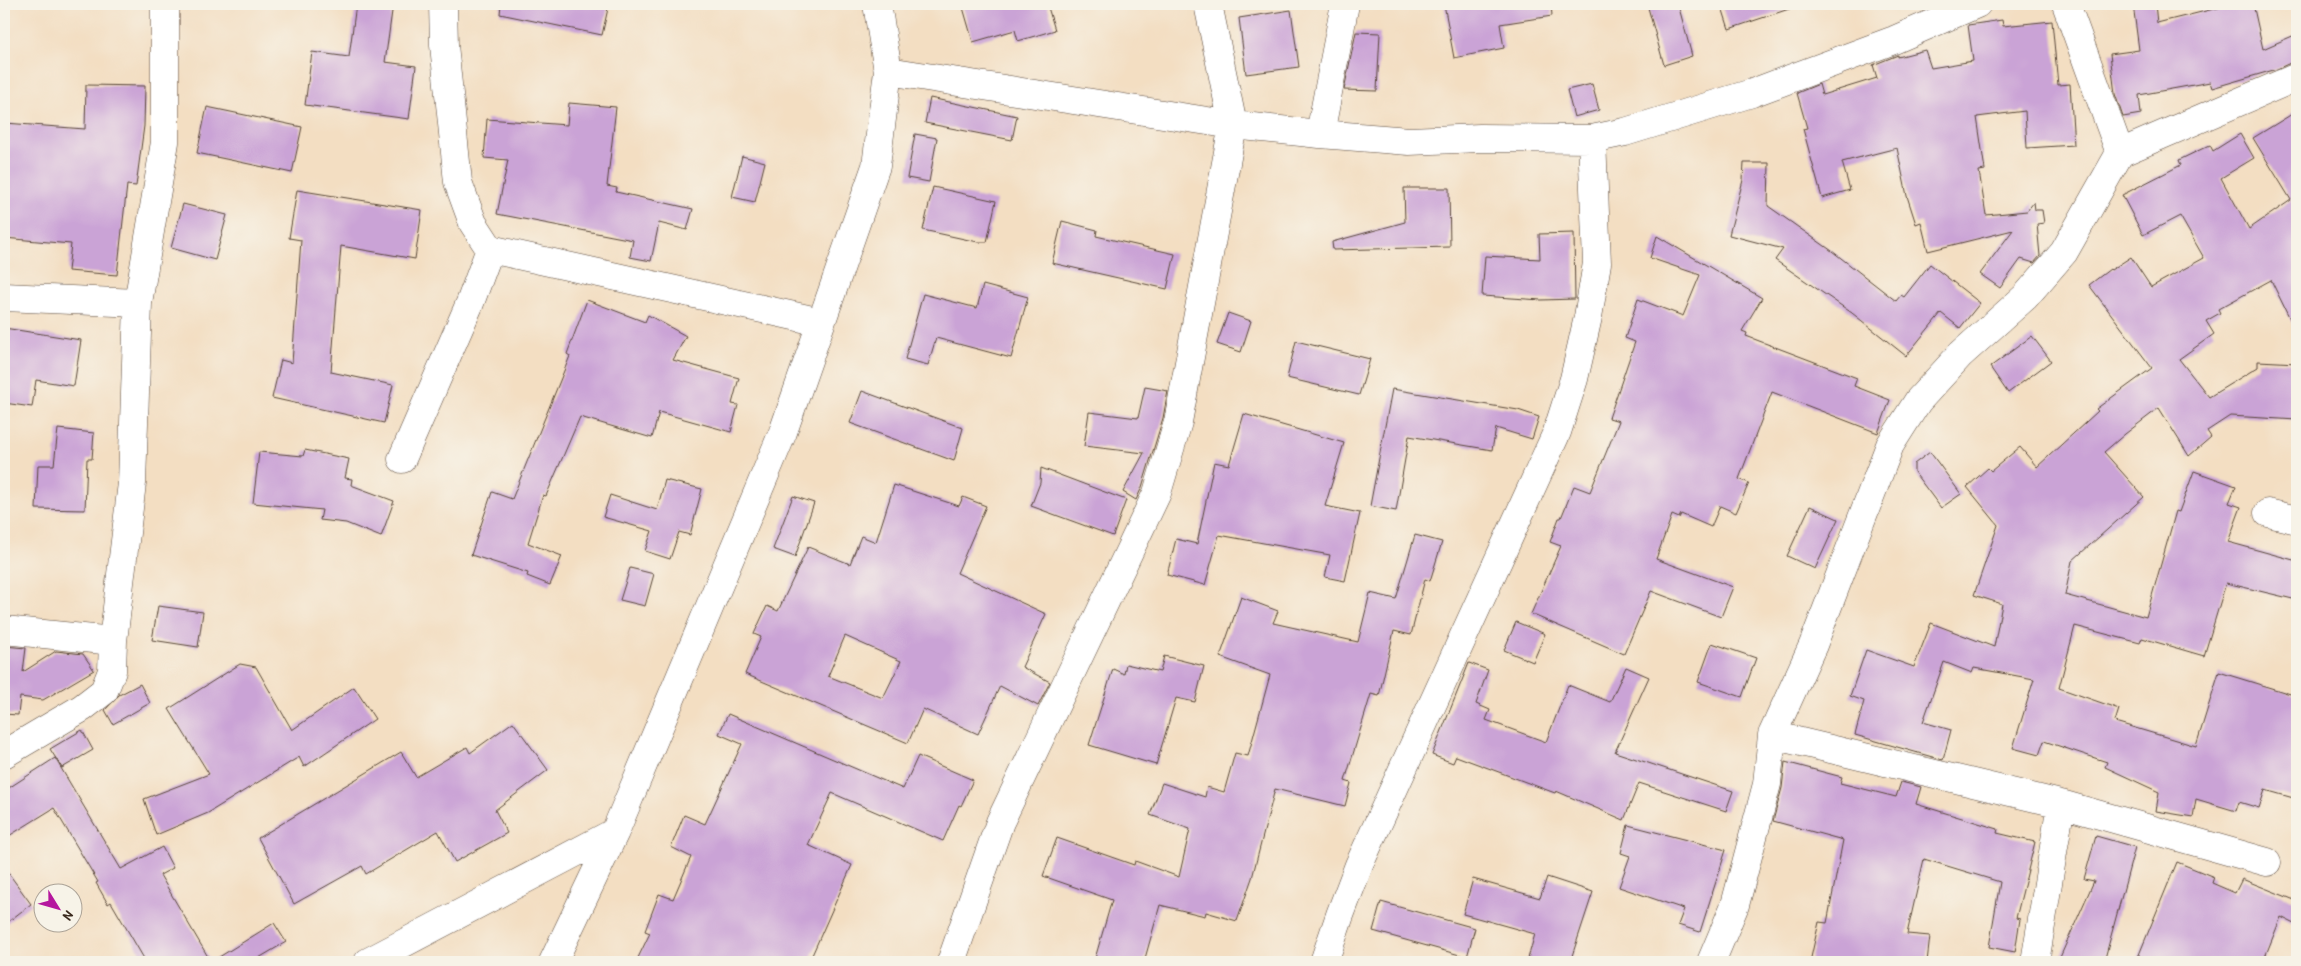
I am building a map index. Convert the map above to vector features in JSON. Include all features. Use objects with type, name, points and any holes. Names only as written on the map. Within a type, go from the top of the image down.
[{"type":"street","points":[[4,754],[82,708],[104,691],[112,671],[113,642],[132,483],[138,303],[165,142],[165,4]]},
{"type":"street","points":[[443,4],[444,45],[458,182],[474,223],[490,249],[821,322]]},
{"type":"street","points":[[554,962],[615,832],[782,432],[876,166],[888,71],[877,4]]},
{"type":"street","points":[[951,962],[1000,822],[1157,493],[1178,422],[1233,125],[1208,4]]},
{"type":"street","points":[[1320,134],[1345,4]]},
{"type":"street","points":[[888,71],[1233,125],[1320,134],[1409,141],[1480,138],[1592,140],[1626,132],[1752,93],[1894,40],[1977,4]]},
{"type":"street","points":[[2066,4],[2120,152]]},
{"type":"street","points":[[1711,962],[1735,905],[1767,784],[1772,734],[1813,644],[1890,445],[1918,401],[1960,355],[2025,297],[2064,252],[2120,152],[2297,77]]},
{"type":"street","points":[[1324,962],[1360,865],[1557,432],[1574,379],[1597,263],[1592,140]]},
{"type":"street","points":[[402,460],[470,303],[490,249]]},
{"type":"street","points":[[4,297],[138,303]]},
{"type":"street","points":[[2268,513],[2297,520]]},
{"type":"street","points":[[4,630],[113,642]]},
{"type":"street","points":[[1772,734],[2061,804],[2267,862]]},
{"type":"street","points":[[2035,962],[2061,804]]},
{"type":"street","points":[[368,962],[615,832]]},
{"type":"building","points":[[356,4],[393,4],[385,62],[416,66],[409,119],[305,105],[312,52],[349,57]]},
{"type":"building","points":[[501,4],[609,4],[602,35],[500,14]]},
{"type":"building","points":[[962,4],[1047,4],[1055,30],[1018,41],[1015,30],[973,42]]},
{"type":"building","points":[[1444,4],[1551,4],[1552,16],[1500,24],[1504,48],[1454,58]]},
{"type":"building","points":[[1647,4],[1678,4],[1692,56],[1664,65]]},
{"type":"building","points":[[1721,4],[1791,4],[1792,8],[1729,29]]},
{"type":"building","points":[[2133,4],[2155,4],[2157,23],[2234,4],[2253,4],[2263,49],[2297,34],[2297,60],[2277,69],[2212,88],[2210,82],[2139,95],[2141,114],[2123,117],[2115,94],[2110,54],[2139,50]]},
{"type":"building","points":[[1291,10],[1299,67],[1246,74],[1239,18]]},
{"type":"building","points":[[2002,20],[2003,26],[2052,21],[2058,85],[2070,84],[2074,145],[2027,148],[2025,111],[1977,117],[1985,170],[1979,171],[1986,215],[2027,211],[2034,202],[2035,210],[2042,210],[2044,223],[2037,224],[2040,256],[2034,263],[2021,259],[2000,288],[1980,274],[2013,230],[1928,251],[1921,222],[1916,224],[1907,196],[1897,148],[1842,162],[1850,190],[1822,198],[1803,129],[1807,128],[1797,93],[1819,84],[1822,95],[1877,78],[1873,65],[1898,55],[1898,57],[1925,50],[1931,68],[1973,61],[1968,25]]},
{"type":"building","points":[[1356,32],[1380,33],[1377,91],[1344,90]]},
{"type":"building","points":[[1592,84],[1599,110],[1574,117],[1567,90]]},
{"type":"building","points":[[86,85],[145,86],[144,126],[136,186],[127,185],[117,275],[68,271],[71,244],[4,238],[5,123],[85,129]]},
{"type":"building","points":[[930,98],[1017,116],[1012,140],[925,123]]},
{"type":"building","points":[[569,103],[616,107],[607,186],[617,188],[616,192],[693,209],[687,230],[659,223],[651,261],[630,257],[633,240],[497,214],[508,160],[484,158],[487,119],[567,125]]},
{"type":"building","points":[[207,107],[302,127],[292,173],[197,153]]},
{"type":"building","points":[[2297,111],[2297,333],[2271,280],[2218,309],[2220,313],[2206,321],[2214,334],[2179,359],[2209,397],[2258,367],[2258,361],[2297,363],[2297,420],[2230,416],[2207,431],[2211,437],[2189,456],[2159,408],[2104,452],[2144,497],[2072,561],[2065,595],[2146,617],[2176,511],[2179,512],[2194,471],[2236,486],[2229,503],[2241,507],[2228,542],[2297,561],[2297,600],[2226,583],[2204,656],[2142,638],[2140,643],[2075,626],[2059,688],[2119,709],[2115,722],[2196,746],[2219,672],[2297,696],[2297,799],[2265,790],[2259,808],[2239,802],[2236,811],[2196,799],[2193,817],[2156,811],[2159,792],[2105,767],[2107,762],[2044,741],[2039,755],[2013,748],[2034,679],[1974,668],[1972,673],[1944,662],[1923,722],[1951,730],[1943,760],[1855,735],[1864,701],[1850,696],[1866,650],[1914,667],[1931,623],[1994,647],[2002,604],[1974,595],[1998,525],[1967,487],[1988,468],[1991,471],[2020,447],[2037,467],[2098,411],[2096,409],[2152,368],[2089,285],[2110,269],[2131,257],[2151,287],[2204,258],[2180,216],[2143,235],[2122,195],[2181,165],[2179,160],[2210,145],[2213,151],[2240,134],[2254,158],[2221,178],[2249,229],[2291,200],[2253,138]]},
{"type":"building","points":[[915,134],[937,138],[929,182],[907,178]]},
{"type":"building","points":[[742,156],[765,162],[755,202],[732,197]]},
{"type":"building","points":[[1744,163],[1769,163],[1768,206],[1832,251],[1896,301],[1901,295],[1904,297],[1930,264],[1980,303],[1960,328],[1941,313],[1906,356],[1852,313],[1775,260],[1783,249],[1729,235],[1743,180]]},
{"type":"building","points":[[933,187],[996,201],[987,242],[978,242],[923,230]]},
{"type":"building","points":[[1404,188],[1449,188],[1450,247],[1333,250],[1332,242],[1405,222]]},
{"type":"building","points":[[297,190],[422,210],[415,259],[341,246],[331,372],[393,385],[384,423],[272,398],[281,360],[292,363],[301,240],[289,238]]},
{"type":"building","points":[[183,204],[227,215],[215,260],[171,248]]},
{"type":"building","points":[[1062,221],[1097,230],[1096,236],[1175,254],[1167,289],[1052,263]]},
{"type":"building","points":[[1574,233],[1575,299],[1541,300],[1482,296],[1485,256],[1540,259],[1539,234]]},
{"type":"building","points":[[1657,236],[1762,298],[1742,331],[1747,333],[1746,336],[1857,378],[1854,386],[1890,400],[1878,433],[1772,392],[1739,479],[1749,483],[1736,513],[1720,506],[1711,527],[1681,514],[1679,518],[1672,515],[1656,559],[1733,587],[1721,617],[1651,591],[1624,654],[1531,614],[1561,546],[1550,542],[1559,518],[1561,518],[1574,486],[1590,492],[1619,421],[1609,418],[1635,342],[1625,338],[1638,299],[1683,316],[1700,275],[1650,258]]},
{"type":"building","points":[[983,285],[1028,297],[1011,358],[936,338],[928,365],[905,359],[923,294],[977,308]]},
{"type":"building","points":[[587,300],[645,322],[648,315],[686,336],[673,360],[739,378],[732,404],[738,405],[731,432],[659,412],[652,438],[580,417],[546,496],[543,495],[528,543],[562,556],[550,585],[527,576],[528,573],[471,555],[492,492],[512,499],[570,356],[567,354]]},
{"type":"building","points":[[1228,313],[1251,321],[1241,352],[1217,344]]},
{"type":"building","points":[[4,328],[81,340],[74,386],[36,380],[32,407],[4,403]]},
{"type":"building","points":[[2032,336],[2051,361],[2008,393],[1990,367]]},
{"type":"building","points":[[1296,341],[1370,359],[1359,395],[1287,378]]},
{"type":"building","points":[[1145,387],[1168,391],[1163,418],[1142,487],[1136,500],[1123,492],[1144,453],[1084,446],[1089,412],[1138,418]]},
{"type":"building","points":[[1392,389],[1518,410],[1539,417],[1532,439],[1496,428],[1492,450],[1409,436],[1396,511],[1370,506]]},
{"type":"building","points":[[862,391],[963,428],[954,461],[850,423]]},
{"type":"building","points":[[1244,414],[1344,443],[1325,506],[1360,513],[1345,581],[1325,577],[1330,555],[1219,535],[1205,585],[1167,575],[1176,539],[1197,544],[1214,462],[1229,465]]},
{"type":"building","points":[[58,429],[94,433],[92,459],[87,459],[85,510],[36,509],[38,465],[54,465]]},
{"type":"building","points":[[305,450],[349,459],[345,478],[352,479],[351,485],[394,501],[381,537],[346,523],[320,520],[322,510],[253,503],[259,452],[303,456]]},
{"type":"building","points":[[1930,452],[1961,494],[1941,508],[1914,472],[1914,464]]},
{"type":"building","points":[[1041,468],[1126,500],[1113,536],[1031,506],[1040,483]]},
{"type":"building","points":[[665,480],[702,489],[690,535],[679,532],[670,559],[645,551],[652,531],[603,517],[610,495],[657,510]]},
{"type":"building","points":[[894,485],[959,506],[963,497],[986,506],[957,573],[1046,614],[1022,667],[1050,682],[1038,706],[1000,686],[978,734],[923,709],[908,743],[745,674],[761,637],[754,634],[767,606],[778,611],[808,547],[850,564],[861,536],[876,542]],"holes":[[[845,636],[901,661],[883,698],[828,676]]]},
{"type":"building","points":[[793,496],[814,503],[795,557],[773,549]]},
{"type":"building","points":[[1810,506],[1838,519],[1815,569],[1787,556]]},
{"type":"building","points":[[1415,535],[1442,542],[1430,581],[1425,579],[1411,635],[1394,631],[1379,696],[1371,694],[1345,781],[1351,783],[1345,806],[1275,789],[1252,878],[1237,921],[1206,912],[1205,916],[1160,905],[1144,962],[1094,962],[1112,900],[1043,876],[1057,838],[1134,865],[1135,861],[1179,877],[1190,829],[1150,815],[1162,783],[1205,797],[1207,787],[1224,792],[1235,753],[1248,756],[1270,675],[1220,657],[1241,597],[1278,611],[1273,623],[1358,642],[1370,593],[1396,599]]},
{"type":"building","points":[[630,568],[654,574],[645,606],[620,600]]},
{"type":"building","points":[[158,606],[203,612],[198,647],[152,640]]},
{"type":"building","points":[[1516,622],[1545,634],[1533,662],[1504,650]]},
{"type":"building","points":[[1712,643],[1756,658],[1742,697],[1698,682]]},
{"type":"building","points":[[4,646],[26,648],[23,672],[56,651],[83,654],[94,670],[43,700],[20,697],[18,715],[4,714]]},
{"type":"building","points":[[1164,656],[1204,666],[1195,702],[1176,698],[1156,765],[1089,745],[1113,669],[1124,674],[1126,664],[1160,672]]},
{"type":"building","points":[[1469,663],[1488,670],[1476,704],[1490,710],[1486,720],[1546,742],[1568,685],[1610,702],[1626,667],[1649,677],[1615,752],[1733,791],[1726,811],[1639,783],[1624,820],[1556,791],[1555,793],[1456,756],[1453,763],[1432,755]]},
{"type":"building","points":[[240,664],[256,667],[292,730],[354,687],[375,719],[304,767],[299,757],[208,813],[156,835],[144,799],[209,774],[169,709]]},
{"type":"building","points":[[140,684],[150,703],[113,724],[105,710],[119,695]]},
{"type":"building","points":[[728,714],[903,789],[918,756],[973,780],[961,806],[959,805],[943,841],[832,793],[808,845],[852,865],[809,962],[636,962],[650,933],[645,931],[659,894],[673,899],[691,857],[671,847],[684,815],[705,824],[742,744],[719,734]]},
{"type":"building","points":[[513,722],[548,770],[495,810],[507,833],[455,862],[438,831],[366,874],[362,866],[294,904],[258,838],[401,752],[416,777],[467,747],[470,753]]},
{"type":"building","points":[[82,730],[93,750],[62,768],[50,749]]},
{"type":"building","points":[[55,758],[121,869],[162,847],[173,868],[160,875],[211,962],[146,962],[111,902],[108,904],[96,883],[98,882],[54,808],[4,839],[4,791]]},
{"type":"building","points":[[1785,762],[1842,777],[1840,783],[1896,797],[1901,782],[1921,787],[1916,804],[1998,829],[1997,833],[2035,842],[2016,918],[2020,919],[2015,952],[1989,947],[2000,882],[1924,859],[1907,934],[1930,936],[1927,962],[1810,962],[1819,922],[1827,923],[1843,840],[1773,821],[1782,788]]},
{"type":"building","points":[[1628,825],[1726,850],[1700,932],[1678,925],[1684,909],[1619,887],[1630,856],[1621,853]]},
{"type":"building","points":[[2096,836],[2135,847],[2104,962],[2058,962],[2094,881],[2084,879]]},
{"type":"building","points":[[2177,862],[2214,877],[2212,883],[2235,893],[2242,879],[2297,901],[2297,925],[2281,917],[2263,962],[2136,962]]},
{"type":"building","points":[[4,867],[31,904],[4,925]]},
{"type":"building","points":[[1547,877],[1593,892],[1570,962],[1527,962],[1535,934],[1463,914],[1473,879],[1540,898]]},
{"type":"building","points":[[1381,902],[1475,928],[1467,957],[1373,931]]},
{"type":"building","points":[[274,923],[286,942],[252,962],[211,962]]}]
